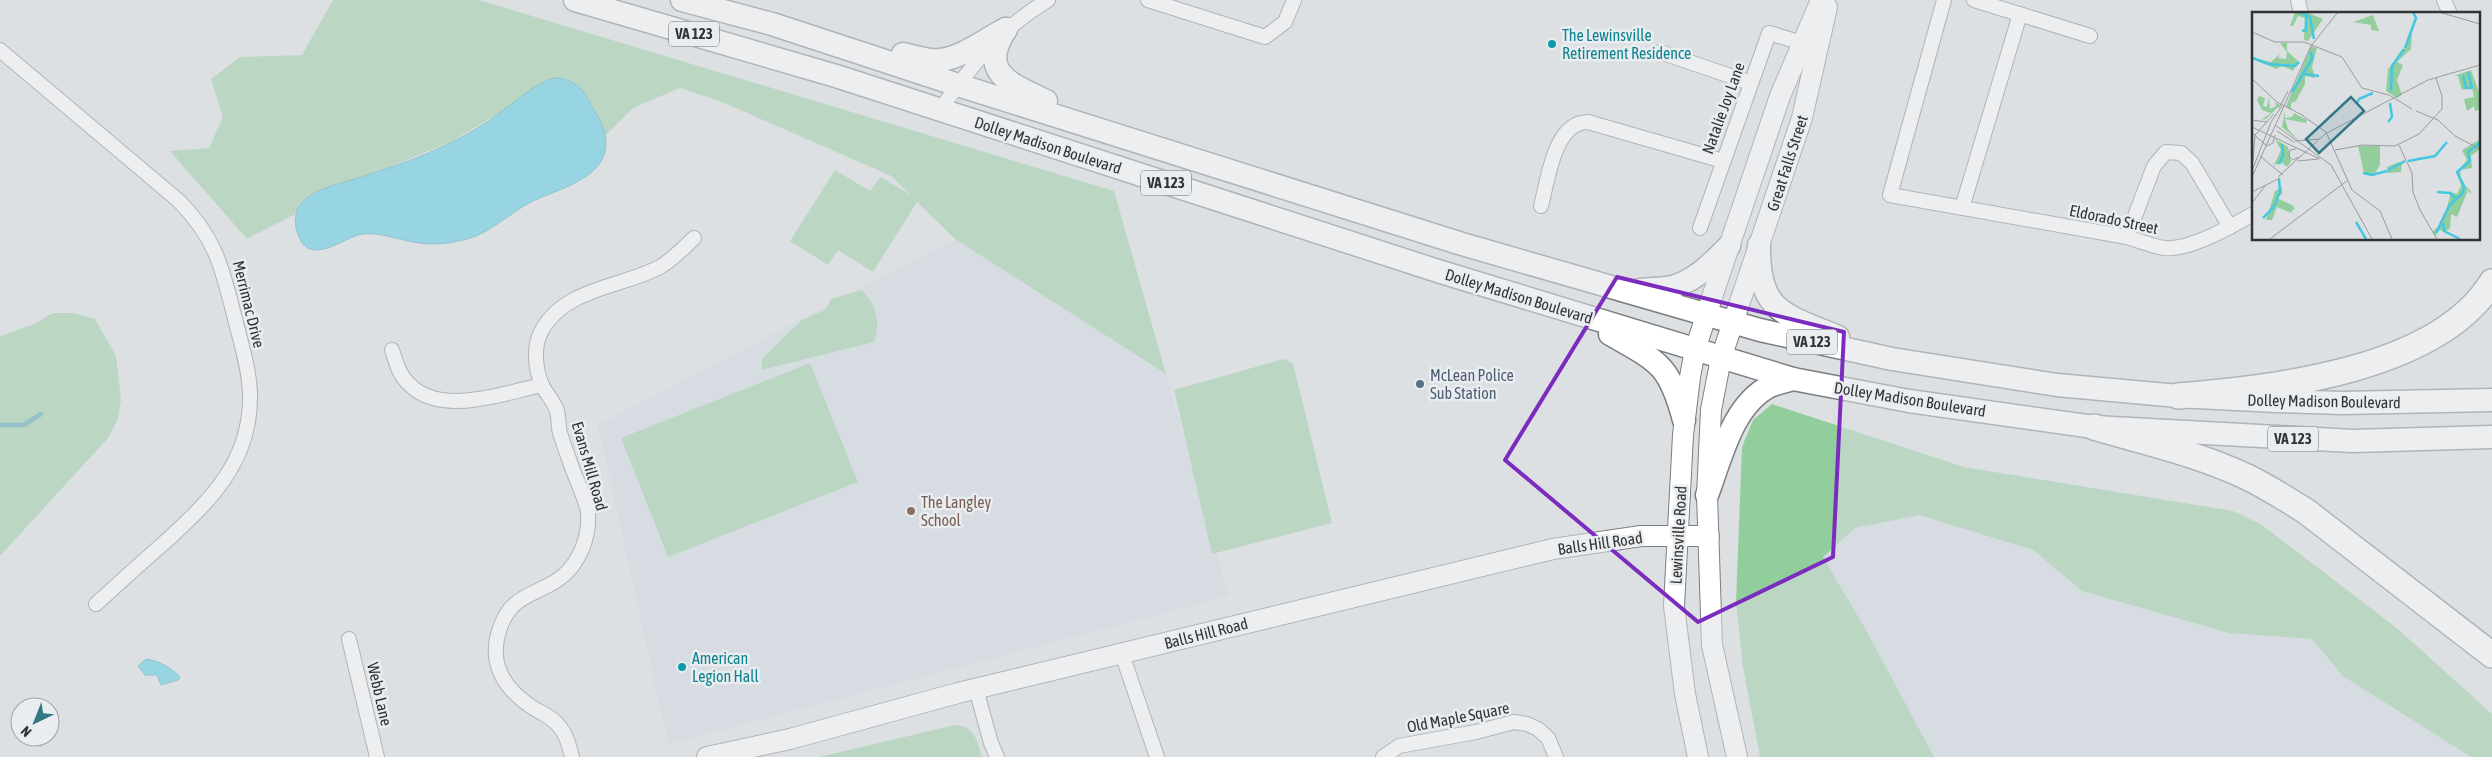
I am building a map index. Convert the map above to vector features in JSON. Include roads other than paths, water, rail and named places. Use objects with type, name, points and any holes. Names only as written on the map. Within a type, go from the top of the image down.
[{"type":"highway","points":[[2178,396],[2243,390],[2315,379],[2385,358],[2415,346],[2438,332],[2484,294],[2492,282]]},
{"type":"highway","points":[[2094,427],[2209,462],[2247,477],[2278,494],[2307,512],[2492,655]]},
{"type":"main road","name":"Dolley Madison Boulevard","points":[[575,0],[836,76],[939,111],[1572,313],[1792,379],[1909,401],[2094,427],[2353,441],[2492,437]]},
{"type":"main road","name":"Dolley Madison Boulevard","points":[[682,0],[806,35],[1417,230],[1706,315],[1892,359],[2057,385],[2178,396],[2342,403],[2492,400]]},
{"type":"main road","name":"Great Falls Street","points":[[1706,315],[1780,96],[1822,0]]},
{"type":"main road","name":"Great Falls Street","points":[[1733,322],[1802,118],[1829,0]]},
{"type":"main road","points":[[806,35],[931,60],[959,55],[1006,29]]},
{"type":"main road","points":[[1006,29],[998,41],[994,58],[996,66],[1009,83],[1120,135]]},
{"type":"main road","points":[[1759,245],[1759,270],[1762,285],[1768,298],[1775,306],[1789,316],[1892,359]]},
{"type":"main road","points":[[1628,292],[1669,288],[1688,281],[1699,274],[1729,246]]},
{"type":"main road","points":[[1572,313],[1658,364],[1674,383],[1684,420]]},
{"type":"main road","name":"Lewinsville Road","points":[[1698,757],[1684,684],[1674,606],[1676,534],[1684,420],[1695,350],[1706,315]]},
{"type":"main road","name":"Lewinsville Road","points":[[1733,322],[1721,358],[1711,410],[1707,495],[1712,645],[1737,757]]},
{"type":"main road","points":[[1707,495],[1731,431],[1748,404],[1770,386],[1792,379]]},
{"type":"main road","name":"Balls Hill Road","points":[[707,757],[790,738],[976,689],[1553,549],[1641,536],[1676,534],[1709,536]]},
{"type":"street","points":[[939,111],[988,46],[1033,4],[1048,0]]},
{"type":"street","points":[[1148,0],[1265,37],[1285,22],[1294,0]]},
{"type":"street","name":"Eldorado Street","points":[[1944,0],[1890,196],[2127,237],[2165,248],[2190,243],[2230,227],[2252,215]]},
{"type":"street","points":[[1974,0],[2090,36]]},
{"type":"street","points":[[2444,0],[2449,12]]},
{"type":"street","points":[[1962,208],[2020,14]]},
{"type":"street","name":"Natalie Joy Lane","points":[[1700,228],[1769,33],[1802,43]]},
{"type":"street","name":"Merrimac Drive","points":[[0,50],[180,200],[196,218],[210,238],[221,262],[248,369],[250,394],[243,439],[234,463],[221,486],[205,505],[96,604]]},
{"type":"street","points":[[1660,52],[1751,82]]},
{"type":"street","points":[[1541,206],[1558,144],[1570,127],[1578,122],[1588,122],[1723,161]]},
{"type":"street","points":[[2127,237],[2154,166],[2166,152],[2181,153],[2192,163],[2230,227]]},
{"type":"street","name":"Evans Mill Road","points":[[572,757],[567,739],[560,726],[551,718],[514,695],[499,673],[495,658],[495,644],[499,629],[507,614],[519,600],[565,574],[576,562],[585,542],[588,526],[588,510],[560,432],[557,411],[542,385],[536,358],[537,343],[541,331],[549,319],[567,305],[595,290],[661,266],[694,238]]},
{"type":"street","points":[[392,350],[400,373],[409,384],[418,392],[434,398],[461,402],[542,385]]},
{"type":"street","name":"Webb Lane","points":[[349,639],[377,757]]},
{"type":"street","points":[[1122,654],[1157,757]]},
{"type":"street","points":[[976,689],[991,743],[997,757]]},
{"type":"street","name":"Old Maple Square","points":[[1383,757],[1399,746],[1476,732],[1514,722],[1527,724],[1538,729],[1548,738],[1556,757]]},
{"type":"water","points":[[553,78],[565,79],[580,88],[588,98],[604,131],[605,150],[601,162],[592,172],[567,187],[529,203],[483,233],[463,240],[441,244],[427,244],[384,235],[363,234],[320,250],[304,246],[299,237],[296,215],[304,200],[331,186],[412,160],[446,145],[479,127],[534,87]]},
{"type":"water","points":[[146,659],[165,665],[180,677],[178,680],[161,685],[157,675],[145,675],[138,666]]},
{"type":"waterway","points":[[0,425],[24,425],[41,414]]},
{"type":"place","name":"The Lewinsville Retirement Residence","points":[[1552,44]]},
{"type":"place","name":"McLean Police Sub Station","points":[[1420,384]]},
{"type":"place","name":"The Langley School","points":[[911,511]]},
{"type":"place","name":"American Legion Hall","points":[[682,667]]}]
